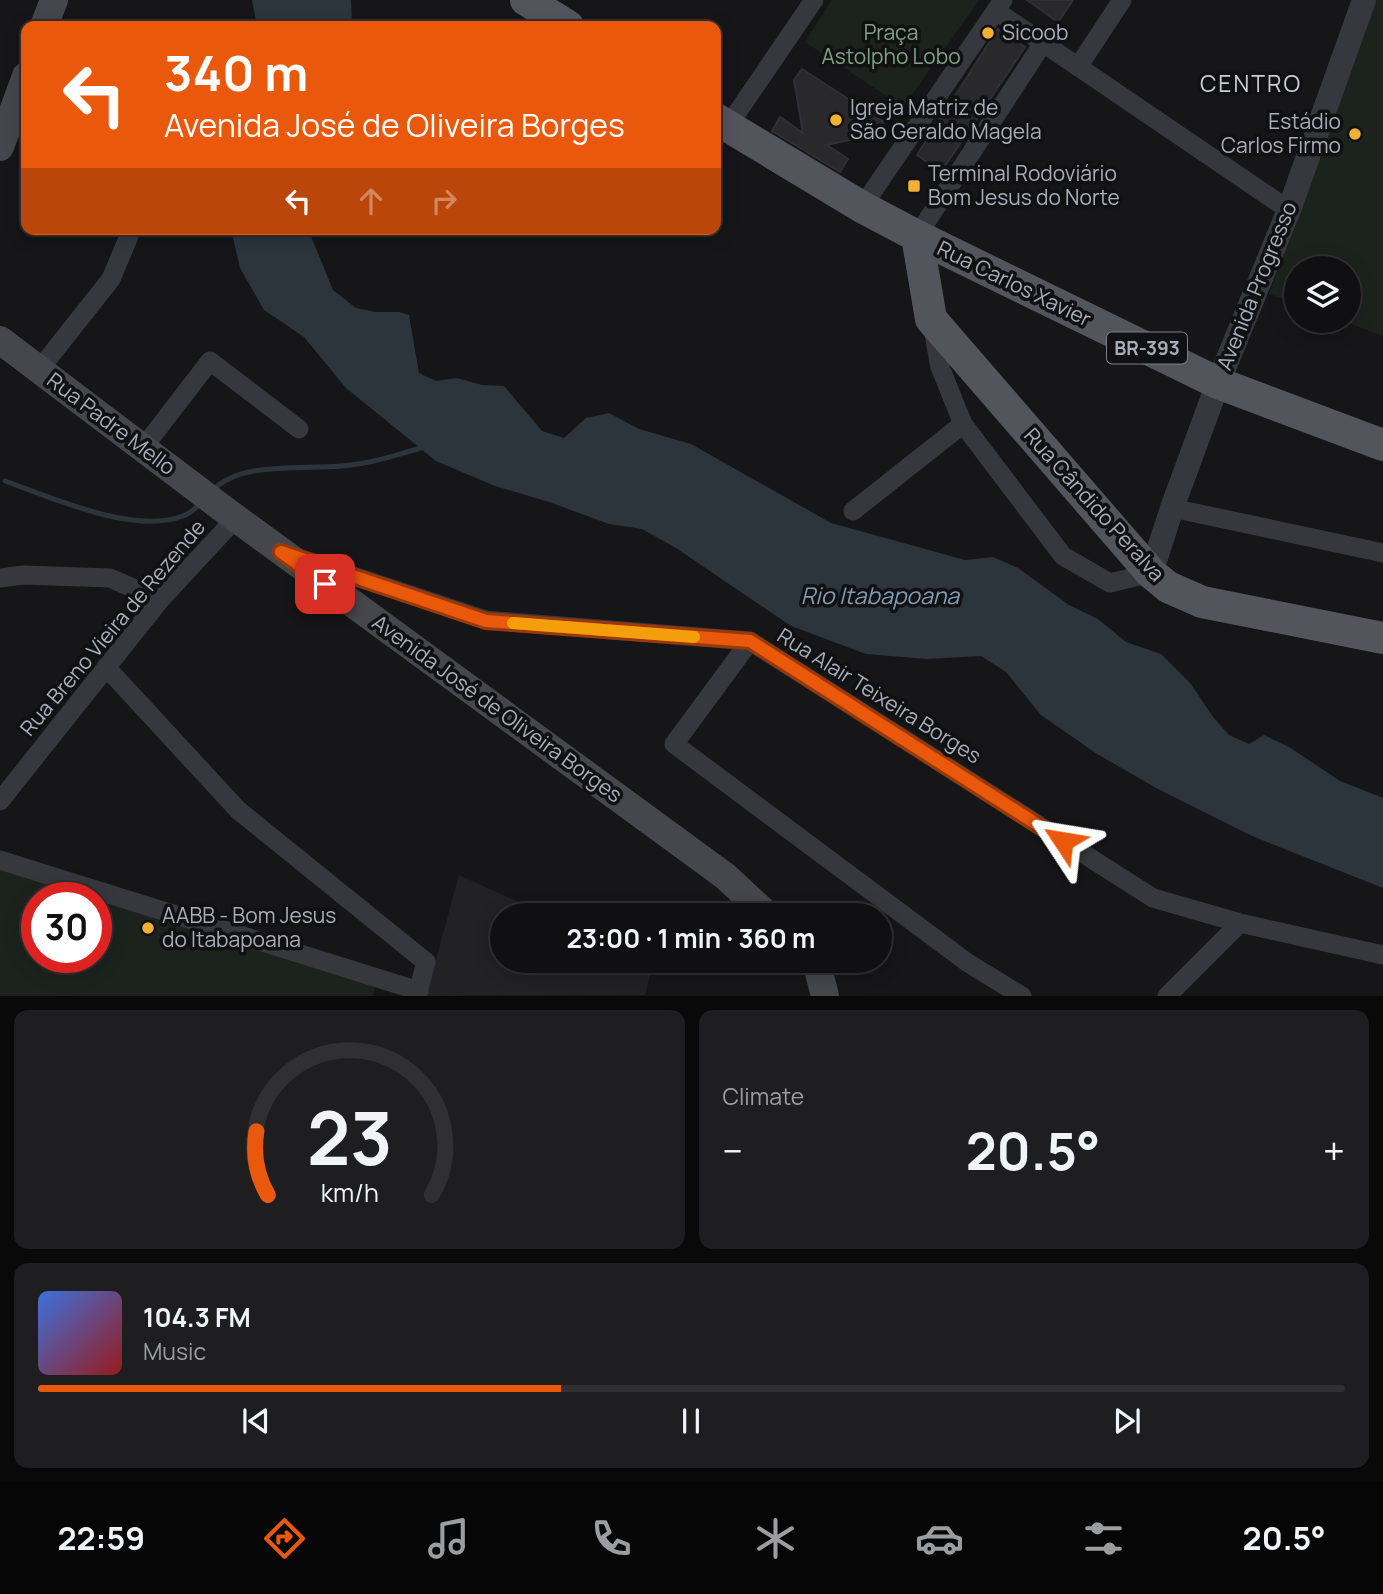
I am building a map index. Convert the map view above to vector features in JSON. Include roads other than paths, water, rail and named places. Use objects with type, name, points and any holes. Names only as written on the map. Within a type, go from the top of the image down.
[{"type":"main road","points":[[46,21],[54,0]]},
{"type":"main road","points":[[526,0],[560,21]]},
{"type":"main road","points":[[0,147],[21,90]]},
{"type":"main road","name":"BR-393","points":[[722,122],[862,207],[917,236]]},
{"type":"main road","points":[[917,236],[931,319]]},
{"type":"main road","name":"Rua Carlos Xavier","points":[[917,236],[1218,383],[1383,445]]},
{"type":"main road","name":"Rua Cândido Peralva","points":[[931,319],[1151,573],[1168,587],[1202,602],[1383,638]]},
{"type":"main road","name":"Rua Padre Mello","points":[[0,340],[229,513]]},
{"type":"main road","name":"Avenida José de Oliveira Borges","points":[[229,513],[725,876],[754,903]]},
{"type":"main road","points":[[820,973],[825,996]]},
{"type":"street","points":[[722,122],[814,0]]},
{"type":"street","points":[[1078,68],[1122,0]]},
{"type":"street","name":"Avenida Progresso","points":[[1151,573],[1218,383],[1289,209],[1364,0]]},
{"type":"street","points":[[862,207],[999,6],[1078,68],[1289,209]]},
{"type":"street","points":[[917,236],[1043,43]]},
{"type":"street","points":[[40,370],[111,279],[129,235]]},
{"type":"street","points":[[931,319],[940,367],[963,424],[1063,556],[1110,583],[1151,573]]},
{"type":"street","points":[[143,448],[210,361],[299,429]]},
{"type":"street","points":[[853,511],[963,424]]},
{"type":"street","points":[[1172,508],[1383,553]]},
{"type":"street","name":"Rua Breno Vieira de Rezende","points":[[0,801],[229,513]]},
{"type":"street","name":"Rua Alair Teixeira Borges","points":[[281,552],[486,621],[750,641],[1153,898],[1240,923],[1383,955]]},
{"type":"street","points":[[0,578],[23,575],[110,578],[160,600]]},
{"type":"street","points":[[750,641],[674,744],[968,963],[1022,996]]},
{"type":"street","points":[[0,860],[418,993],[426,962],[238,810],[106,667]]},
{"type":"street","points":[[1167,996],[1240,923]]},
{"type":"water","points":[[252,0],[351,0],[352,21],[256,21]]},
{"type":"water","name":"Rio Itabapoana","points":[[232,235],[310,235],[333,290],[356,308],[409,315],[419,373],[436,381],[457,378],[482,385],[504,386],[542,431],[564,438],[586,418],[609,413],[639,429],[691,444],[831,523],[965,560],[993,557],[1018,568],[1069,605],[1098,619],[1126,642],[1161,654],[1191,684],[1229,735],[1249,744],[1264,735],[1289,747],[1340,781],[1383,798],[1383,888],[1252,836],[1158,789],[1097,754],[1041,715],[1006,672],[981,656],[927,659],[866,654],[791,626],[676,548],[642,529],[609,524],[495,486],[436,461],[346,388],[304,337],[264,310],[240,268]]},
{"type":"waterway","points":[[212,491],[225,481],[258,470],[361,464],[424,447]]},
{"type":"waterway","points":[[5,481],[69,505],[118,518],[142,521],[163,521],[183,516],[201,503]]},
{"type":"place","name":"Sicoob","points":[[988,33]]},
{"type":"place","name":"Igreja Matriz de São Geraldo Magela","points":[[836,120]]},
{"type":"place","name":"Estádio Carlos Firmo","points":[[1355,134]]},
{"type":"place","name":"Terminal Rodoviário Bom Jesus do Norte","points":[[914,186]]},
{"type":"place","name":"AABB - Bom Jesus do Itabapoana","points":[[148,928]]},
{"type":"district","name":"CENTRO","points":[[1251,84]]},
{"type":"park label","name":"Praça Astolpho Lobo","points":[[891,45]]}]
